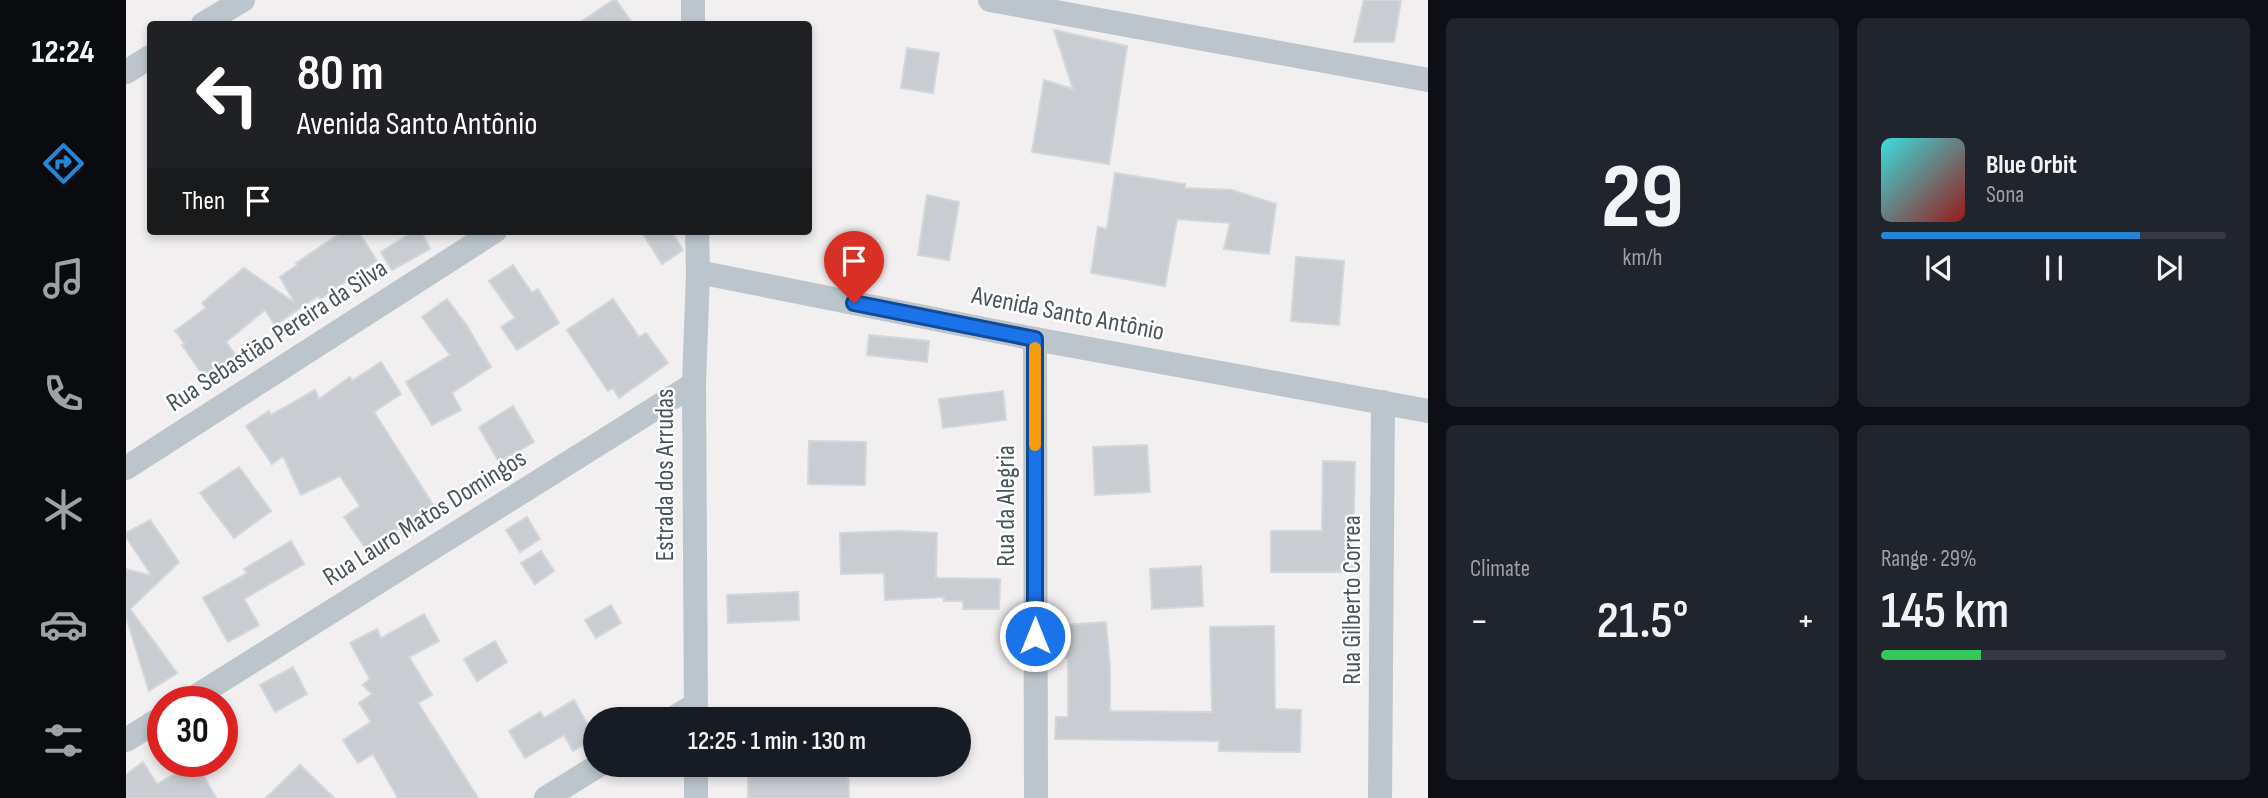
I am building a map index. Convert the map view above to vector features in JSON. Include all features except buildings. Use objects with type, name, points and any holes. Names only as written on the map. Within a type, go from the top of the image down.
[{"type":"street","points":[[208,21],[243,0]]},
{"type":"street","points":[[693,0],[693,21]]},
{"type":"street","points":[[990,0],[1195,35],[1428,80]]},
{"type":"street","points":[[126,72],[147,59]]},
{"type":"street","name":"Rua Sebastião Pereira da Silva","points":[[126,468],[489,235]]},
{"type":"street","name":"Estrada dos Arrudas","points":[[696,235],[698,272],[694,384],[696,707]]},
{"type":"street","name":"Avenida Santo Antônio","points":[[698,272],[1035,339],[1428,411]]},
{"type":"street","name":"Rua da Alegria","points":[[1035,339],[1036,798]]},
{"type":"street","name":"Rua Lauro Matos Domingos","points":[[213,686],[694,384]]},
{"type":"street","name":"Rua Gilberto Correa","points":[[1380,798],[1382,402]]},
{"type":"street","points":[[126,740],[147,727]]},
{"type":"street","points":[[546,798],[583,775]]},
{"type":"street","points":[[696,777],[696,798]]},
{"type":"slow traffic","points":[[1035,348],[1035,445]]},
{"type":"route","points":[[854,303],[1035,339],[1035,636]]}]
